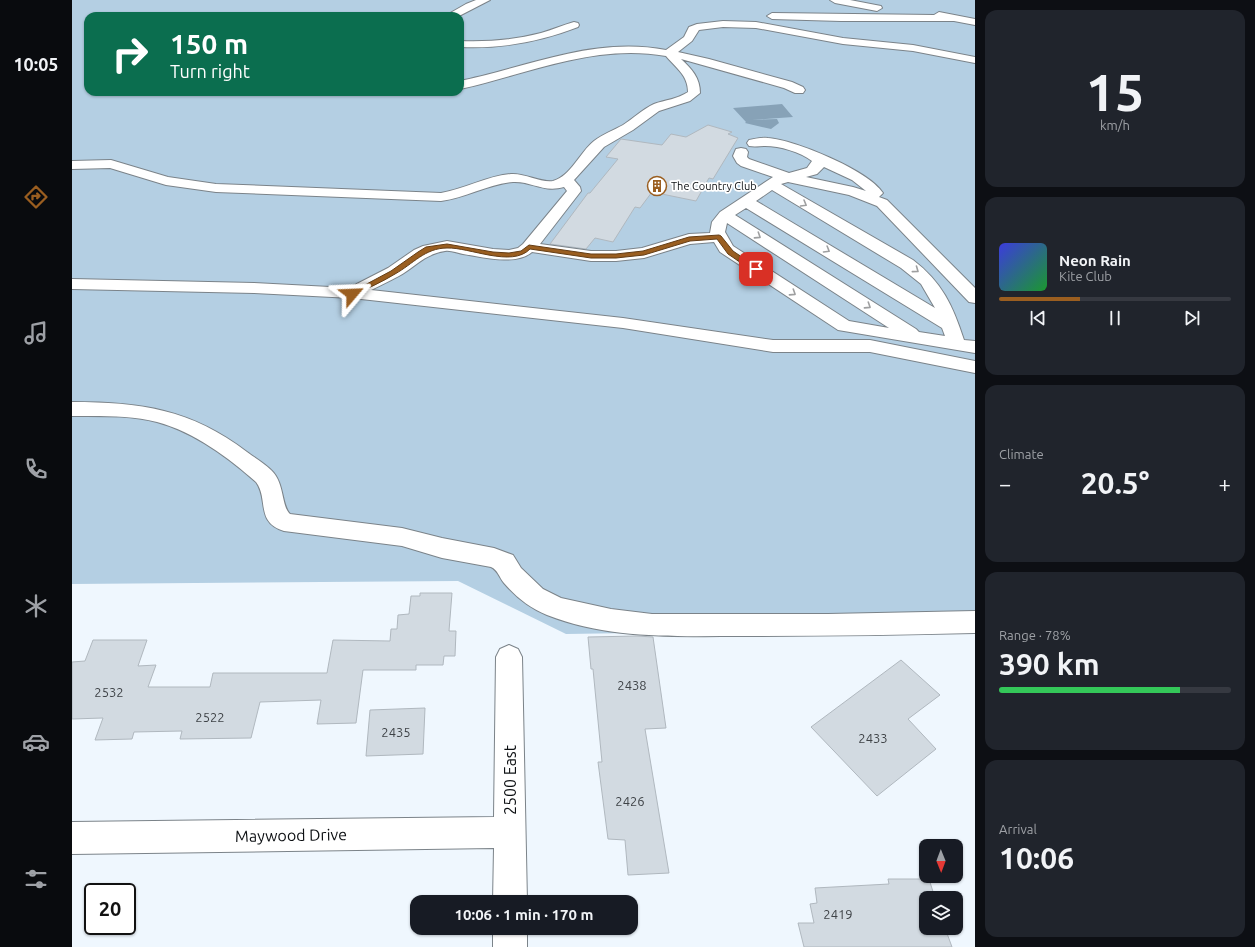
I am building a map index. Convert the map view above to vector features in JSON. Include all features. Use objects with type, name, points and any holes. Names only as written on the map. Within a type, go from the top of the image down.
[{"type":"street","points":[[461,12],[469,6],[485,0]]},
{"type":"street","points":[[836,0],[868,7],[975,22]]},
{"type":"street","points":[[755,15],[836,18],[954,18]]},
{"type":"street","points":[[702,16],[692,22],[692,26],[747,24],[843,41],[913,48],[975,60]]},
{"type":"street","points":[[464,44],[487,45],[517,42],[546,35],[574,25]]},
{"type":"street","points":[[669,53],[688,39],[693,29],[697,27]]},
{"type":"street","points":[[913,48],[910,51],[911,53],[967,70]]},
{"type":"street","points":[[464,84],[571,57],[607,50],[634,49],[669,53],[788,85],[799,90]]},
{"type":"street","points":[[72,165],[111,164],[166,181],[216,188],[434,196],[456,194],[505,178],[523,178],[548,185],[558,184],[576,171],[597,146],[605,140],[632,125],[657,108],[689,97],[694,92],[694,84],[689,74],[684,67],[669,53]]},
{"type":"street","points":[[754,143],[775,143],[811,154],[819,160],[851,173],[864,182],[875,192],[882,203],[975,298]]},
{"type":"street","points":[[741,152],[741,160],[746,163],[789,178],[853,191],[882,203]]},
{"type":"street","points":[[819,160],[818,165],[812,171],[770,184],[725,215],[718,227],[717,232],[730,253],[844,326],[975,347]]},
{"type":"street","points":[[352,294],[394,272],[420,253],[429,249],[447,246],[493,254],[509,255],[523,252],[529,247],[574,191],[573,187],[565,180]]},
{"type":"street","points":[[770,184],[917,271],[935,290],[942,302],[957,345]]},
{"type":"street","points":[[746,201],[950,325]]},
{"type":"street","points":[[725,215],[918,338]]},
{"type":"street","points":[[529,247],[591,256],[616,256],[644,253],[689,239],[719,237]]},
{"type":"street","points":[[72,284],[261,288],[352,294],[623,323],[773,346],[870,346],[975,367]]},
{"type":"street","points":[[72,409],[106,408],[139,411],[159,414],[180,422],[208,436],[265,477],[272,493],[275,513],[284,522],[402,537],[442,548],[494,558],[504,562],[512,575],[534,596],[555,607],[584,615],[652,625],[828,625],[975,622]]},
{"type":"street","name":"2500 East","points":[[509,657],[510,895]]},
{"type":"street","name":"Maywood Drive","points":[[72,838],[510,832]]},
{"type":"street","points":[[510,935],[510,947]]},
{"type":"shaded area","points":[[72,0],[975,0],[975,628],[566,634],[458,581],[72,584]]},
{"type":"shaded area","points":[[782,104],[793,117],[752,120],[777,119],[779,123],[771,129],[745,123],[746,122],[733,108]]},
{"type":"building","name":"The Country Club","points":[[708,125],[732,132],[728,134],[738,138],[713,179],[709,178],[696,201],[652,192],[640,208],[635,207],[613,242],[595,238],[586,249],[550,244],[588,193],[590,193],[618,159],[606,157],[621,139],[662,145],[671,134],[686,137]]},
{"type":"building","points":[[420,593],[452,593],[449,631],[456,631],[455,656],[444,656],[443,665],[416,665],[416,670],[363,670],[356,723],[317,724],[321,700],[260,702],[251,738],[180,739],[182,731],[134,732],[132,739],[95,740],[103,718],[72,719],[72,662],[85,661],[93,640],[147,640],[138,666],[156,665],[148,687],[210,687],[213,673],[327,673],[333,640],[390,641],[391,629],[397,629],[398,615],[409,614],[411,596],[420,596]]},
{"type":"building","points":[[588,637],[653,637],[666,728],[645,729],[669,873],[628,875],[625,840],[608,839],[598,762],[602,762],[593,669],[591,669]]},
{"type":"building","points":[[901,660],[940,695],[908,719],[936,749],[877,796],[811,727]]},
{"type":"building","points":[[425,708],[423,754],[366,756],[370,710]]},
{"type":"building","points":[[888,879],[919,879],[919,883],[930,883],[933,891],[919,891],[919,935],[948,935],[952,947],[804,947],[798,923],[814,923],[810,904],[817,903],[815,888],[889,884]]},
{"type":"place","name":"The Country Club","points":[[657,186]]},
{"type":"route","points":[[352,294],[394,272],[420,253],[439,246],[457,246],[493,254],[509,255],[523,252],[529,247],[591,256],[616,256],[644,253],[689,239],[719,237],[730,253],[756,269]]}]
